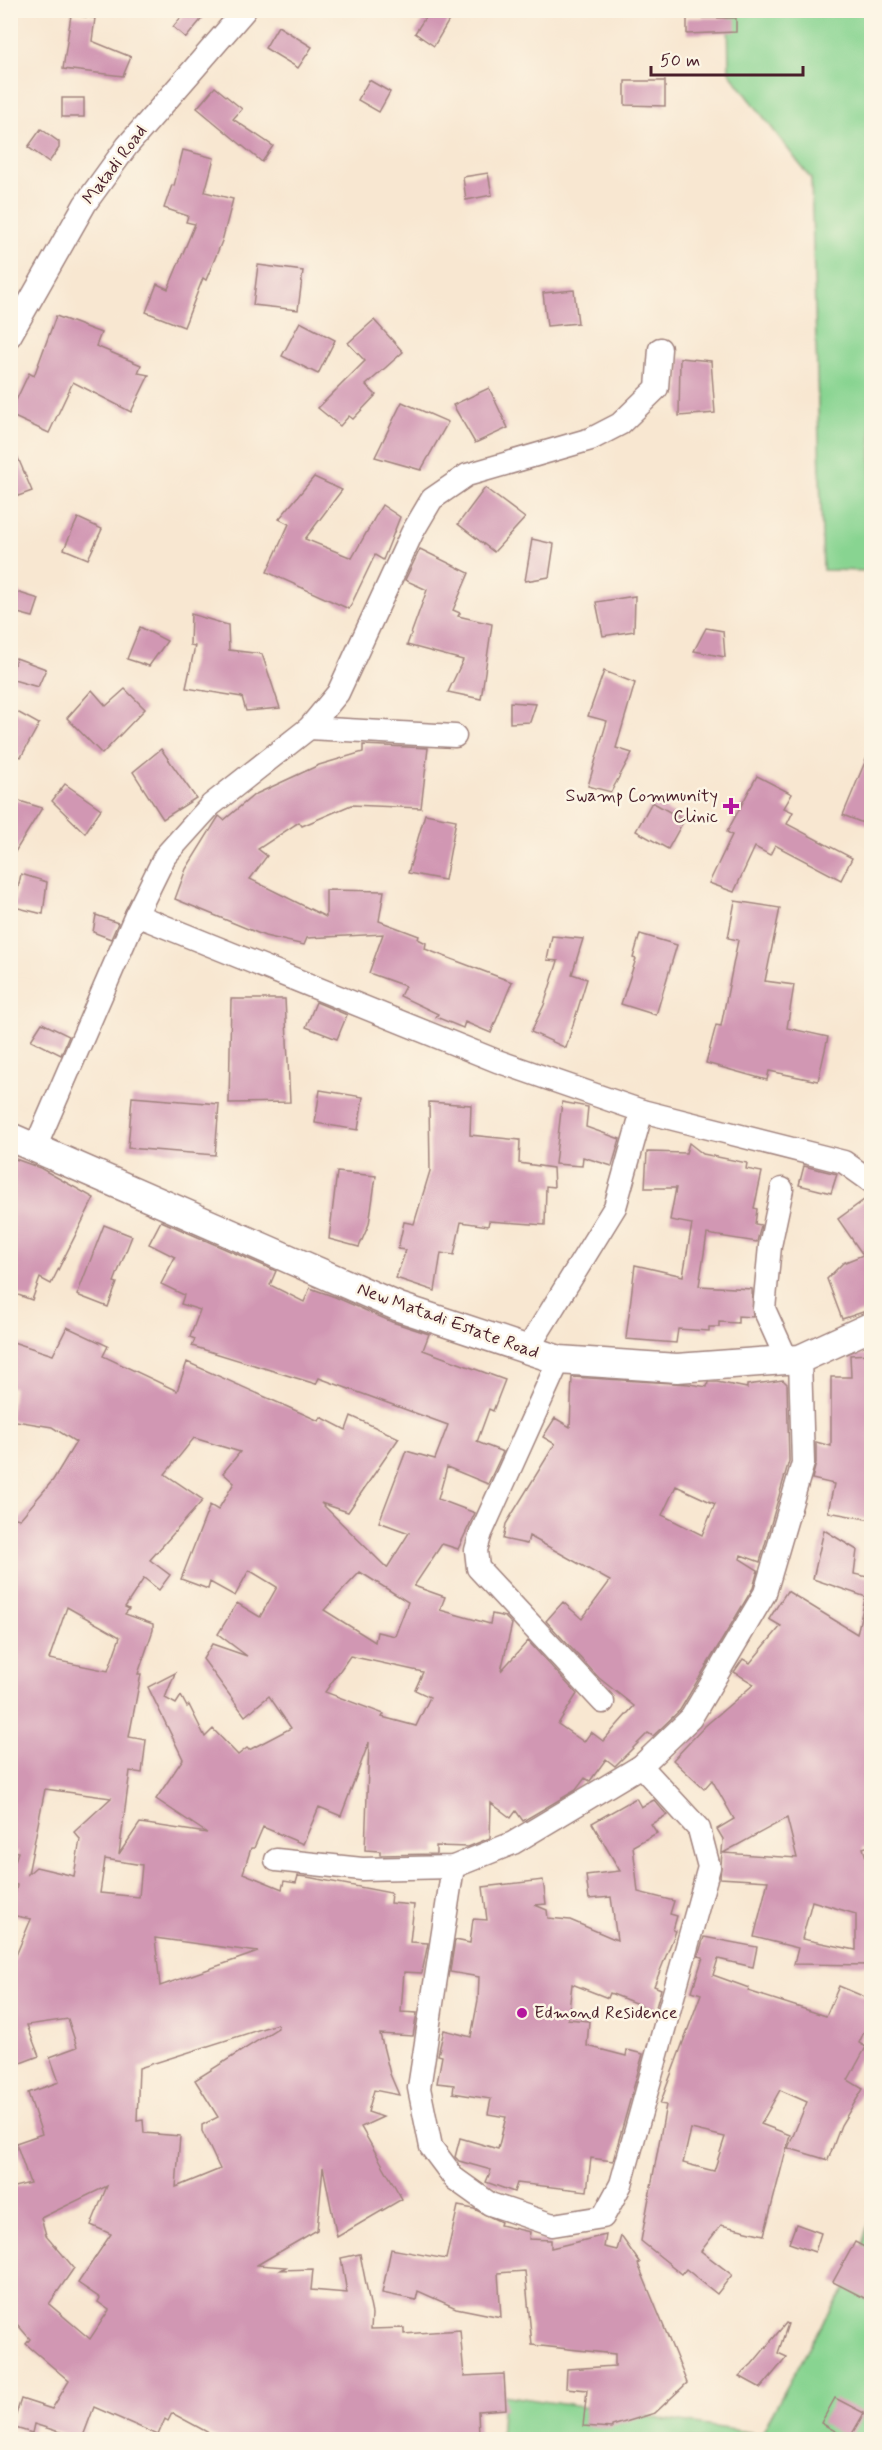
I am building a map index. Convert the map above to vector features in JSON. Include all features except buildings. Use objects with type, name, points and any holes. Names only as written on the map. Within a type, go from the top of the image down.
[{"type":"street","name":"Matadi Road","points":[[10,336],[85,204],[127,147],[245,10]]},
{"type":"street","points":[[23,1142],[165,856],[211,805],[309,728],[338,693],[412,533],[432,499],[467,475],[591,439],[620,424],[657,388],[660,349]]},
{"type":"street","points":[[309,728],[455,736]]},
{"type":"street","points":[[136,915],[497,1061],[642,1111],[844,1162],[872,1182]]},
{"type":"street","points":[[527,1350],[615,1207],[642,1111]]},
{"type":"street","name":"New Matadi Estate Road","points":[[23,1142],[399,1307],[559,1360],[677,1368],[793,1360],[872,1326]]},
{"type":"street","points":[[276,1860],[362,1869],[453,1867],[513,1842],[641,1766],[691,1718],[765,1593],[803,1463],[793,1360],[764,1310],[770,1246],[782,1189]]},
{"type":"street","points":[[559,1360],[481,1533],[476,1550],[478,1568],[603,1702]]},
{"type":"street","points":[[453,1867],[419,2088],[431,2146],[455,2179],[490,2204],[553,2225],[603,2217],[621,2184],[709,1867],[699,1829],[641,1766]]},
{"type":"green space","points":[[728,11],[871,11],[871,571],[823,570],[811,179],[729,72]]},
{"type":"green space","points":[[871,2213],[871,2439],[500,2440],[503,2395],[761,2434],[810,2345],[854,2274]]},
{"type":"place","name":"Swamp Community Clinic","points":[[731,806]]},
{"type":"place","name":"Edmond Residence","points":[[522,2013]]}]
